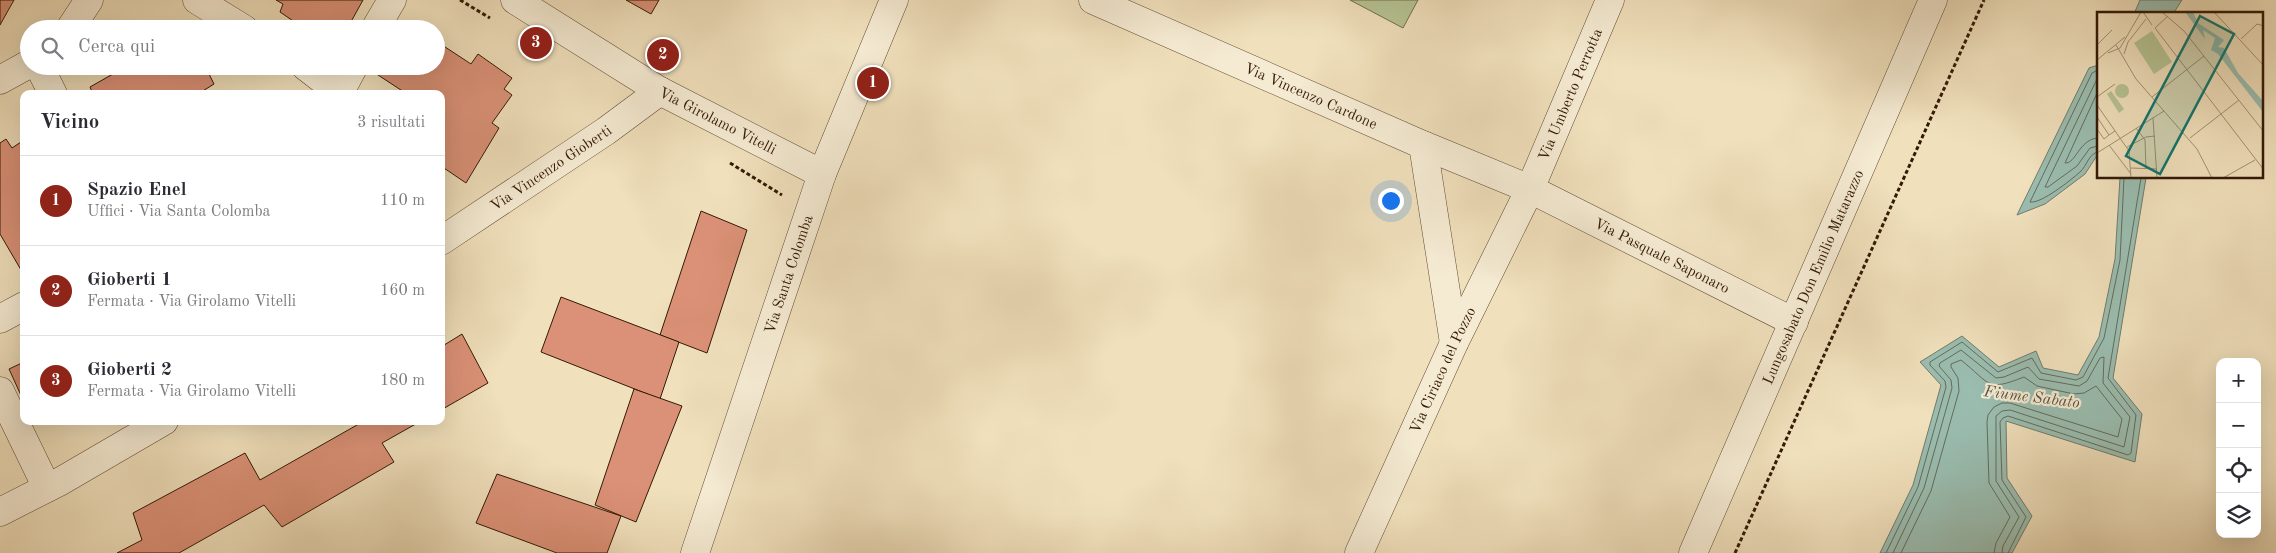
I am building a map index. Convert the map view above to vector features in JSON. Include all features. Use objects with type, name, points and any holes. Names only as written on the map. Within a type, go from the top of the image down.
[{"type":"street","points":[[76,20],[89,0]]},
{"type":"street","points":[[197,0],[229,20]]},
{"type":"street","points":[[380,20],[392,0]]},
{"type":"street","name":"Via Girolamo Vitelli","points":[[516,0],[660,92],[822,174]]},
{"type":"street","name":"Via Santa Colomba","points":[[695,553],[822,174],[894,0]]},
{"type":"street","name":"Via Vincenzo Cardone","points":[[1093,0],[1422,145],[1530,190]]},
{"type":"street","name":"Via Umberto Perrotta","points":[[1530,190],[1610,0]]},
{"type":"street","name":"Lungosabato Don Emilio Matarazzo","points":[[1693,553],[1932,0]]},
{"type":"street","points":[[0,80],[20,69]]},
{"type":"street","points":[[44,75],[51,90]]},
{"type":"street","points":[[316,75],[335,90]]},
{"type":"street","points":[[341,90],[349,75]]},
{"type":"street","name":"Via Vincenzo Gioberti","points":[[445,236],[606,131],[660,92]]},
{"type":"street","points":[[1422,145],[1454,343]]},
{"type":"street","name":"Via Pasquale Saponaro","points":[[1530,190],[1794,322]]},
{"type":"street","name":"Via Ciriaco del Pozzo","points":[[1359,553],[1454,343],[1530,190]]},
{"type":"street","points":[[0,319],[20,308]]},
{"type":"street","points":[[0,391],[47,488]]},
{"type":"street","points":[[0,512],[47,488],[157,425]]},
{"type":"path","points":[[1735,553],[1984,0]]},
{"type":"path","points":[[723,159],[789,199],[805,225]]},
{"type":"green space","points":[[1350,0],[1418,0],[1403,28]]},
{"type":"water","points":[[2140,0],[2182,0],[2174,12],[2135,12]]},
{"type":"water","points":[[2097,65],[2097,156],[2085,174],[2045,204],[2017,215],[2089,68]]},
{"type":"water","name":"Fiume Sabato","points":[[2120,179],[2146,179],[2113,378],[2142,414],[2135,462],[2006,421],[2007,478],[2032,516],[2012,553],[1880,553],[1913,485],[1941,385],[1920,362],[1962,336],[1999,367],[2036,351],[2043,368],[2078,375],[2099,337],[2115,259]]},
{"type":"building","points":[[0,0],[14,0],[0,25]]},
{"type":"building","points":[[276,0],[363,0],[352,20],[292,20],[280,12],[283,4]]},
{"type":"building","points":[[626,0],[659,0],[651,14]]},
{"type":"building","points":[[445,47],[471,64],[478,54],[512,78],[504,89],[512,95],[492,123],[499,128],[466,183],[445,169],[445,90],[401,90],[378,75],[445,75]]},
{"type":"building","points":[[111,75],[210,75],[214,84],[204,90],[91,90],[90,87]]},
{"type":"building","points":[[6,139],[12,148],[20,143],[20,268],[0,234],[0,143]]},
{"type":"building","points":[[701,211],[747,230],[707,353],[660,335]]},
{"type":"building","points":[[561,297],[679,342],[660,399],[541,352]]},
{"type":"building","points":[[462,334],[488,383],[445,408],[445,345]]},
{"type":"building","points":[[20,364],[20,393],[9,369]]},
{"type":"building","points":[[634,389],[682,406],[636,522],[595,505]]},
{"type":"building","points":[[357,425],[414,425],[382,443],[394,462],[282,527],[264,505],[179,553],[117,553],[142,540],[133,513],[245,453],[260,480]]},
{"type":"building","points":[[497,474],[621,516],[607,553],[557,553],[476,523]]},
{"type":"place","name":"Gioberti 2","points":[[536,43]]},
{"type":"place","name":"Gioberti 1","points":[[663,55]]},
{"type":"place","name":"Spazio Enel","points":[[873,83]]}]
